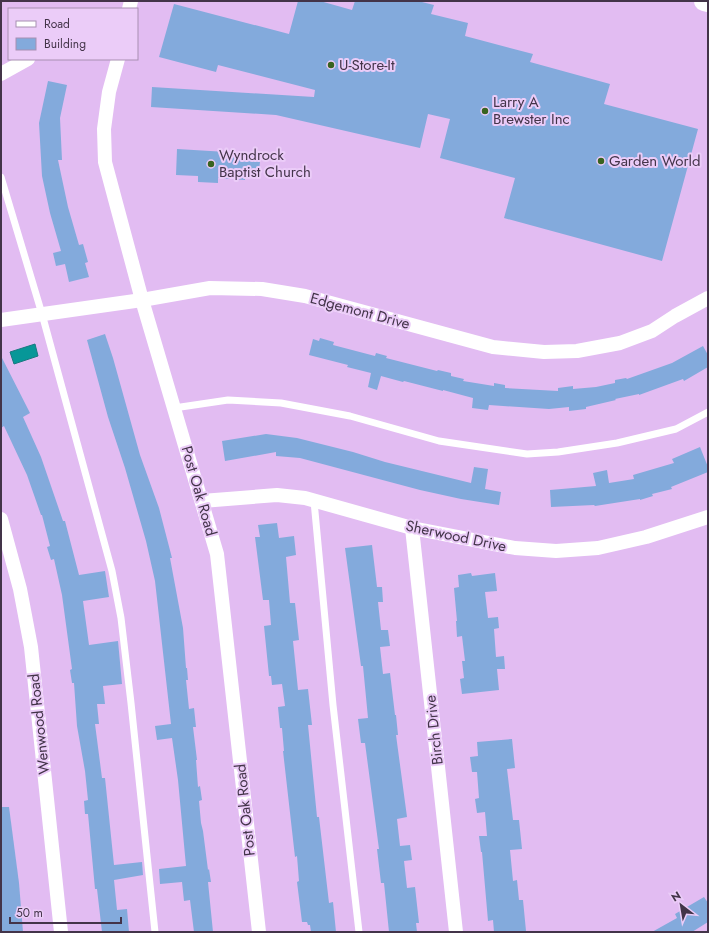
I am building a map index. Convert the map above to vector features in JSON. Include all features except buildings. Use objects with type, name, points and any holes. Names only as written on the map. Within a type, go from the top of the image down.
[{"type":"main road","points":[[704,1],[708,2]]},
{"type":"street","points":[[1,74],[26,60]]},
{"type":"street","name":"Post Oak Road","points":[[118,60],[109,92],[104,129],[105,162],[142,300],[217,554],[259,932]]},
{"type":"street","name":"Edgemont Drive","points":[[1,320],[142,300],[210,288],[262,289],[305,296],[493,347],[544,352],[577,351],[620,343],[652,331],[675,316],[708,298]]},
{"type":"street","name":"Sherwood Drive","points":[[202,501],[277,495],[314,500],[412,528],[515,548],[556,551],[598,548],[646,538],[708,517]]},
{"type":"street","name":"Wenwood Road","points":[[1,519],[20,589],[32,647],[61,932]]},
{"type":"street","name":"Birch Drive","points":[[412,528],[456,932]]},
{"type":"lane","points":[[2,181],[42,314],[112,571],[121,618],[155,932]]},
{"type":"lane","points":[[174,408],[228,400],[281,403],[350,416],[439,441],[527,454],[558,452],[625,441],[676,429],[708,412]]},
{"type":"lane","points":[[314,500],[333,705],[359,932]]},
{"type":"shaded area","points":[[35,344],[38,356],[14,364],[10,352]]},
{"type":"place","name":"U-Store-It","points":[[331,65]]},
{"type":"place","name":"Larry A Brewster Inc","points":[[485,111]]},
{"type":"place","name":"Garden World","points":[[601,161]]},
{"type":"place","name":"Wyndrock Baptist Church","points":[[211,164]]}]
